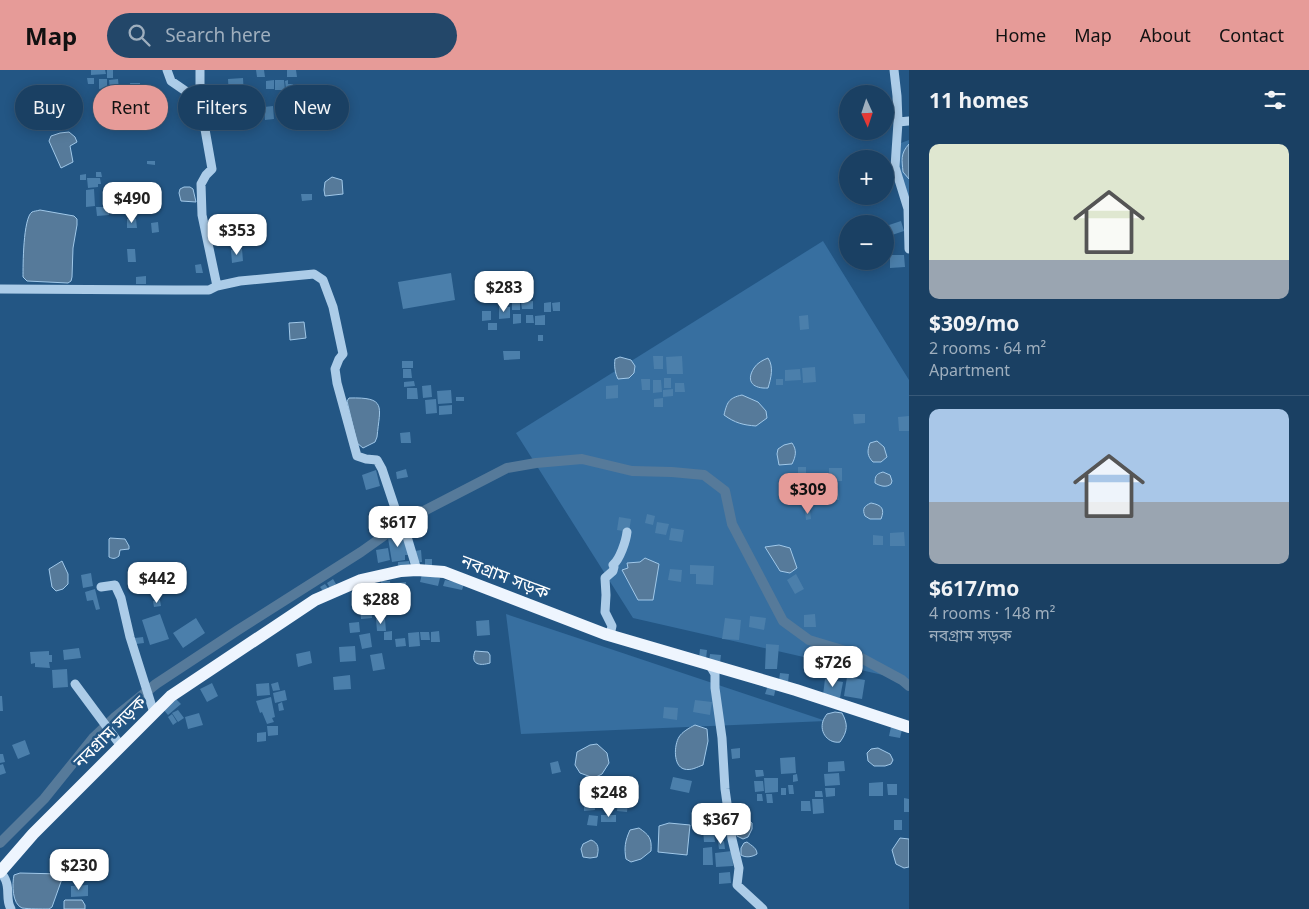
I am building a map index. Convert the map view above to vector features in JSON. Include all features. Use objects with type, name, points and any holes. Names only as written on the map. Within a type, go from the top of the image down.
[{"type":"main road","name":"নবগ্রাম সড়ক","points":[[0,872],[33,834],[172,696],[315,600],[360,580],[401,571],[444,572],[610,635],[796,690],[909,727]]},
{"type":"street","points":[[167,70],[171,81],[178,86]]},
{"type":"street","points":[[200,70],[200,85]]},
{"type":"street","points":[[894,70],[898,122],[895,167],[908,209],[909,249]]},
{"type":"street","points":[[898,122],[909,121]]},
{"type":"street","points":[[205,130],[212,169],[201,184],[202,214],[217,286]]},
{"type":"street","points":[[0,288],[209,290],[217,286],[240,281],[314,274],[323,280],[333,307],[342,345],[343,354],[335,368],[357,456],[377,460],[382,469],[396,512],[405,530],[417,570]]},
{"type":"street","points":[[610,635],[612,626],[604,612],[605,578],[613,571],[613,565],[616,563],[627,532]]},
{"type":"street","points":[[101,587],[116,585],[154,713]]},
{"type":"street","points":[[708,664],[715,674],[725,789],[738,868],[737,885],[763,909]]},
{"type":"street","points":[[75,684],[121,746]]},
{"type":"street","points":[[0,872],[6,882],[9,892],[8,904],[12,909]]},
{"type":"shaded area","points":[[69,132],[75,137],[77,142],[70,146],[73,162],[61,168],[49,141],[51,136]]},
{"type":"shaded area","points":[[909,140],[909,203],[893,146]]},
{"type":"shaded area","points":[[909,144],[909,179],[903,172],[902,161],[904,151]]},
{"type":"shaded area","points":[[332,177],[342,180],[343,194],[325,196],[325,182]]},
{"type":"shaded area","points":[[149,187],[152,199],[138,206],[132,195]]},
{"type":"shaded area","points":[[184,187],[193,189],[196,202],[181,201],[179,193],[180,189]]},
{"type":"shaded area","points":[[40,210],[74,216],[77,219],[72,277],[68,283],[27,281],[23,277],[24,243],[27,223],[32,212]]},
{"type":"shaded area","points":[[823,241],[839,267],[839,270],[841,270],[909,380],[909,681],[633,618],[516,433]]},
{"type":"shaded area","points":[[304,322],[306,338],[290,340],[289,323]]},
{"type":"shaded area","points":[[620,357],[631,360],[635,366],[634,373],[629,378],[618,379],[617,377],[615,359]]},
{"type":"shaded area","points":[[768,358],[771,376],[768,388],[755,386],[751,381],[751,373],[757,365]]},
{"type":"shaded area","points":[[742,395],[758,402],[766,411],[767,418],[756,426],[739,423],[724,415],[729,402]]},
{"type":"shaded area","points":[[349,398],[370,399],[378,406],[377,437],[375,442],[363,448],[357,443],[347,401]]},
{"type":"shaded area","points":[[877,441],[884,447],[887,457],[881,462],[873,462],[868,453],[868,448],[870,443]]},
{"type":"shaded area","points":[[792,443],[795,453],[792,464],[779,465],[778,449]]},
{"type":"shaded area","points":[[883,472],[890,475],[892,481],[887,486],[875,483],[876,476]]},
{"type":"shaded area","points":[[871,503],[882,508],[881,519],[870,519],[865,516],[864,508]]},
{"type":"shaded area","points":[[110,538],[125,539],[129,549],[120,550],[119,556],[116,558],[109,557]]},
{"type":"shaded area","points":[[779,545],[790,548],[797,568],[790,573],[780,571],[765,547]]},
{"type":"shaded area","points":[[645,558],[659,564],[653,600],[638,600],[622,570],[628,568],[627,563],[640,562]]},
{"type":"shaded area","points":[[62,561],[68,574],[68,584],[63,589],[56,591],[52,587],[49,569]]},
{"type":"shaded area","points":[[506,614],[826,721],[521,734]]},
{"type":"shaded area","points":[[475,651],[488,652],[490,663],[480,664],[475,662]]},
{"type":"shaded area","points":[[842,713],[846,724],[845,734],[840,742],[832,741],[826,737],[822,730],[823,720],[827,714]]},
{"type":"shaded area","points":[[695,725],[707,729],[708,741],[703,765],[692,769],[684,769],[680,767],[676,760],[676,745],[682,733]]},
{"type":"shaded area","points":[[597,744],[607,753],[609,763],[602,774],[594,778],[580,773],[575,765],[577,752],[590,745]]},
{"type":"shaded area","points":[[878,748],[890,754],[893,760],[891,764],[874,766],[868,761],[867,753],[871,749]]},
{"type":"shaded area","points":[[748,820],[752,823],[752,829],[748,837],[743,839],[737,836],[736,831],[739,823]]},
{"type":"shaded area","points":[[669,823],[690,825],[687,855],[658,852],[659,826]]},
{"type":"shaded area","points":[[639,828],[649,837],[651,851],[641,859],[631,862],[626,859],[626,841],[630,830]]},
{"type":"shaded area","points":[[900,838],[909,839],[909,867],[904,868],[896,864],[892,850]]},
{"type":"shaded area","points":[[591,840],[598,847],[597,857],[583,857],[581,849],[583,844]]},
{"type":"shaded area","points":[[747,842],[755,849],[757,854],[749,857],[741,855],[741,848]]},
{"type":"shaded area","points":[[20,873],[61,874],[63,876],[52,907],[49,909],[32,909],[19,906],[13,893],[13,883],[14,875]]},
{"type":"shaded area","points":[[65,900],[82,900],[85,909],[64,909]]},
{"type":"building","points":[[91,70],[105,70],[106,74],[91,75]]},
{"type":"building","points":[[107,70],[113,70],[113,78],[107,78]]},
{"type":"building","points":[[256,70],[264,70],[265,77],[257,77]]},
{"type":"building","points":[[287,70],[296,70],[297,77],[287,77]]},
{"type":"building","points":[[87,78],[94,78],[94,84],[88,84]]},
{"type":"building","points":[[243,78],[243,85],[228,85],[228,79]]},
{"type":"building","points":[[99,79],[107,79],[107,85],[99,85]]},
{"type":"building","points":[[118,79],[119,85],[109,85],[109,80]]},
{"type":"building","points":[[274,80],[274,89],[266,89],[266,81]]},
{"type":"building","points":[[275,80],[284,80],[284,85],[275,85]]},
{"type":"building","points":[[288,80],[288,84],[293,85],[286,85],[285,81]]},
{"type":"building","points":[[130,83],[140,83],[140,85],[130,85]]},
{"type":"building","points":[[273,106],[274,119],[265,120],[265,107]]},
{"type":"building","points":[[147,161],[155,161],[155,165],[147,164]]},
{"type":"building","points":[[96,172],[101,172],[102,177],[96,177]]},
{"type":"building","points":[[86,174],[86,180],[80,180],[80,175]]},
{"type":"building","points":[[87,178],[100,178],[101,184],[98,184],[98,187],[88,188]]},
{"type":"building","points":[[118,183],[118,192],[109,192],[109,184]]},
{"type":"building","points":[[94,189],[95,206],[86,207],[86,190]]},
{"type":"building","points":[[109,194],[119,194],[119,201],[109,201]]},
{"type":"building","points":[[301,194],[312,194],[312,200],[302,201]]},
{"type":"building","points":[[96,207],[109,207],[109,215],[97,216]]},
{"type":"building","points":[[127,219],[136,219],[137,228],[127,228]]},
{"type":"building","points":[[901,221],[904,231],[894,234],[894,223]]},
{"type":"building","points":[[158,222],[159,232],[152,233],[151,223]]},
{"type":"building","points":[[127,249],[135,249],[136,262],[128,262]]},
{"type":"building","points":[[242,249],[243,261],[232,263],[231,250]]},
{"type":"building","points":[[894,255],[904,255],[905,267],[894,268]]},
{"type":"building","points":[[201,264],[203,273],[196,273],[195,265]]},
{"type":"building","points":[[451,273],[455,300],[403,309],[398,282]]},
{"type":"building","points":[[146,276],[146,284],[136,284],[136,277]]},
{"type":"building","points":[[533,301],[533,309],[522,309],[521,302]]},
{"type":"building","points":[[551,302],[551,312],[544,312],[544,303]]},
{"type":"building","points":[[560,302],[560,311],[553,311],[552,303]]},
{"type":"building","points":[[512,303],[520,303],[520,310],[512,310]]},
{"type":"building","points":[[499,307],[510,307],[510,318],[499,319]]},
{"type":"building","points":[[482,311],[491,311],[491,320],[482,321]]},
{"type":"building","points":[[513,314],[521,314],[521,323],[513,324]]},
{"type":"building","points":[[526,315],[533,315],[534,323],[526,323]]},
{"type":"building","points":[[545,315],[545,325],[535,325],[535,316]]},
{"type":"building","points":[[808,315],[809,329],[800,330],[799,316]]},
{"type":"building","points":[[488,323],[497,323],[497,330],[488,330]]},
{"type":"building","points":[[538,335],[543,335],[543,341],[538,341]]},
{"type":"building","points":[[503,351],[520,351],[520,359],[504,360]]},
{"type":"building","points":[[653,356],[663,356],[663,369],[654,369]]},
{"type":"building","points":[[682,356],[683,374],[667,374],[666,357]]},
{"type":"building","points":[[402,361],[413,361],[413,368],[402,368]]},
{"type":"building","points":[[815,367],[816,382],[803,383],[802,368]]},
{"type":"building","points":[[403,369],[411,369],[412,378],[403,378]]},
{"type":"building","points":[[800,369],[801,380],[785,381],[785,370]]},
{"type":"building","points":[[664,378],[671,378],[671,388],[664,388]]},
{"type":"building","points":[[641,379],[650,379],[650,390],[642,390]]},
{"type":"building","points":[[776,379],[783,379],[783,385],[776,385]]},
{"type":"building","points":[[653,380],[661,380],[662,392],[653,393]]},
{"type":"building","points":[[414,381],[415,386],[404,387],[404,382]]},
{"type":"building","points":[[675,383],[684,383],[685,392],[675,392]]},
{"type":"building","points":[[431,385],[432,397],[423,398],[422,386]]},
{"type":"building","points":[[618,385],[618,398],[606,399],[606,386]]},
{"type":"building","points":[[407,388],[417,388],[418,399],[407,399]]},
{"type":"building","points":[[673,389],[673,396],[663,397],[663,390]]},
{"type":"building","points":[[451,390],[452,403],[438,404],[437,391]]},
{"type":"building","points":[[456,397],[464,397],[464,401],[456,401]]},
{"type":"building","points":[[663,398],[663,407],[654,407],[654,399]]},
{"type":"building","points":[[436,399],[437,413],[426,414],[425,400]]},
{"type":"building","points":[[452,405],[452,414],[439,415],[439,406]]},
{"type":"building","points":[[853,414],[865,414],[865,423],[854,424]]},
{"type":"building","points":[[909,416],[909,431],[899,431],[898,417]]},
{"type":"building","points":[[410,432],[411,443],[401,443],[400,433]]},
{"type":"building","points":[[798,467],[806,467],[806,476],[798,476]]},
{"type":"building","points":[[829,468],[842,468],[842,481],[831,483],[829,481]]},
{"type":"building","points":[[406,469],[408,477],[397,479],[396,472]]},
{"type":"building","points":[[376,470],[380,486],[366,490],[362,475]]},
{"type":"building","points":[[827,474],[828,480],[823,480],[823,475]]},
{"type":"building","points":[[795,477],[807,477],[808,485],[795,485]]},
{"type":"building","points":[[813,480],[817,483],[812,489],[808,485]]},
{"type":"building","points":[[817,485],[822,488],[816,494],[813,490]]},
{"type":"building","points":[[831,488],[831,501],[822,502],[822,489]]},
{"type":"building","points":[[832,488],[838,488],[839,500],[832,500]]},
{"type":"building","points":[[789,493],[797,493],[797,501],[789,501]]},
{"type":"building","points":[[812,496],[812,500],[804,501],[804,497]]},
{"type":"building","points":[[813,501],[813,507],[808,507],[808,502]]},
{"type":"building","points":[[810,510],[811,519],[806,520],[805,511]]},
{"type":"building","points":[[647,514],[655,516],[653,525],[645,523]]},
{"type":"building","points":[[619,517],[631,519],[629,532],[617,530]]},
{"type":"building","points":[[657,522],[669,524],[666,535],[655,533]]},
{"type":"building","points":[[671,528],[684,530],[682,542],[669,540]]},
{"type":"building","points":[[904,532],[905,546],[890,546],[890,533]]},
{"type":"building","points":[[873,535],[883,536],[883,545],[873,545]]},
{"type":"building","points":[[406,536],[409,555],[405,555],[405,560],[392,562],[388,538]]},
{"type":"building","points":[[388,548],[390,560],[378,563],[376,550]]},
{"type":"building","points":[[421,550],[422,562],[416,562],[415,551]]},
{"type":"building","points":[[425,559],[432,559],[432,568],[425,568]]},
{"type":"building","points":[[409,561],[410,566],[398,567],[398,562]]},
{"type":"building","points":[[690,565],[714,566],[713,585],[696,584],[696,574],[690,574]]},
{"type":"building","points":[[670,569],[682,570],[681,582],[668,580]]},
{"type":"building","points":[[91,573],[93,586],[83,588],[81,575]]},
{"type":"building","points":[[422,574],[440,578],[438,586],[420,582]]},
{"type":"building","points":[[796,574],[804,589],[795,594],[787,580]]},
{"type":"building","points":[[333,579],[336,584],[330,588],[327,583]]},
{"type":"building","points":[[445,580],[464,584],[462,590],[443,586]]},
{"type":"building","points":[[381,581],[390,581],[392,602],[383,603]]},
{"type":"building","points":[[406,582],[408,604],[393,605],[392,583]]},
{"type":"building","points":[[325,584],[328,588],[323,591],[320,587]]},
{"type":"building","points":[[380,584],[381,590],[372,591],[371,585]]},
{"type":"building","points":[[95,589],[100,609],[96,610],[93,600],[87,601],[85,592]]},
{"type":"building","points":[[355,591],[365,591],[366,603],[356,603]]},
{"type":"building","points":[[381,591],[382,603],[372,604],[372,592]]},
{"type":"building","points":[[160,600],[161,606],[154,607],[153,601]]},
{"type":"building","points":[[389,604],[389,613],[375,614],[374,605]]},
{"type":"building","points":[[371,605],[372,618],[361,619],[360,606]]},
{"type":"building","points":[[160,614],[169,639],[150,645],[142,620]]},
{"type":"building","points":[[815,614],[816,627],[804,627],[804,615]]},
{"type":"building","points":[[750,616],[766,618],[764,630],[749,627]]},
{"type":"building","points":[[196,618],[205,633],[183,648],[173,633]]},
{"type":"building","points":[[725,618],[741,620],[739,640],[722,639]]},
{"type":"building","points":[[376,619],[385,619],[386,631],[377,631]]},
{"type":"building","points":[[489,620],[490,635],[477,636],[476,621]]},
{"type":"building","points":[[359,622],[360,632],[350,633],[349,623]]},
{"type":"building","points":[[392,631],[392,640],[384,640],[384,632]]},
{"type":"building","points":[[439,631],[440,642],[431,642],[431,632]]},
{"type":"building","points":[[419,632],[420,646],[409,647],[408,633]]},
{"type":"building","points":[[420,632],[429,632],[430,640],[421,640]]},
{"type":"building","points":[[370,633],[372,647],[362,649],[359,635]]},
{"type":"building","points":[[143,637],[144,643],[136,644],[135,638]]},
{"type":"building","points":[[405,638],[406,646],[396,647],[395,639]]},
{"type":"building","points":[[766,644],[779,645],[777,669],[765,669]]},
{"type":"building","points":[[355,646],[356,661],[340,662],[339,647]]},
{"type":"building","points":[[79,648],[81,658],[64,660],[63,650]]},
{"type":"building","points":[[700,649],[707,650],[706,659],[699,658]]},
{"type":"building","points":[[49,651],[49,655],[52,655],[52,662],[49,662],[50,668],[35,667],[35,663],[31,664],[30,652]]},
{"type":"building","points":[[310,651],[312,663],[298,667],[296,654]]},
{"type":"building","points":[[382,653],[385,669],[373,671],[370,655]]},
{"type":"building","points":[[710,654],[721,655],[720,663],[709,662]]},
{"type":"building","points":[[67,669],[68,687],[53,688],[52,670]]},
{"type":"building","points":[[780,673],[789,674],[788,682],[779,680]]},
{"type":"building","points":[[350,675],[351,689],[334,690],[333,677]]},
{"type":"building","points":[[847,677],[865,680],[862,699],[844,696]]},
{"type":"building","points":[[825,679],[843,682],[840,698],[823,695]]},
{"type":"building","points":[[278,682],[280,690],[273,691],[271,684]]},
{"type":"building","points":[[212,683],[218,696],[207,702],[200,689]]},
{"type":"building","points":[[269,683],[270,695],[257,696],[256,684]]},
{"type":"building","points":[[768,685],[776,687],[774,696],[765,694]]},
{"type":"building","points":[[285,690],[287,700],[275,703],[273,693]]},
{"type":"building","points":[[0,696],[2,696],[3,711],[0,711]]},
{"type":"building","points":[[271,697],[275,717],[272,718],[274,722],[267,724],[262,712],[260,713],[256,701]]},
{"type":"building","points":[[175,698],[181,704],[168,715],[163,709]]},
{"type":"building","points":[[695,700],[712,702],[710,715],[693,712]]},
{"type":"building","points":[[282,702],[284,710],[279,711],[278,704]]},
{"type":"building","points":[[664,707],[678,708],[677,720],[663,718]]},
{"type":"building","points":[[178,710],[184,718],[178,722],[172,713]]},
{"type":"building","points":[[199,713],[203,725],[188,729],[185,717]]},
{"type":"building","points":[[172,714],[177,722],[173,725],[168,717]]},
{"type":"building","points":[[267,726],[278,726],[278,735],[268,736]]},
{"type":"building","points":[[891,727],[902,730],[900,738],[889,736]]},
{"type":"building","points":[[266,732],[266,741],[257,742],[257,733]]},
{"type":"building","points":[[25,740],[30,754],[18,759],[12,745]]},
{"type":"building","points":[[740,748],[740,758],[732,759],[731,749]]},
{"type":"building","points":[[0,754],[3,754],[5,762],[0,763]]},
{"type":"building","points":[[795,757],[796,773],[781,774],[780,758]]},
{"type":"building","points":[[558,761],[561,772],[552,774],[550,763]]},
{"type":"building","points":[[844,761],[845,771],[828,772],[828,762]]},
{"type":"building","points":[[3,764],[6,773],[0,775],[0,765]]},
{"type":"building","points":[[755,770],[763,770],[764,776],[756,777]]},
{"type":"building","points":[[839,773],[840,785],[825,786],[824,774]]},
{"type":"building","points":[[797,774],[798,781],[793,782],[793,775]]},
{"type":"building","points":[[673,777],[692,781],[689,793],[670,789]]},
{"type":"building","points":[[764,778],[778,778],[778,792],[765,793]]},
{"type":"building","points":[[754,781],[763,781],[764,791],[755,792]]},
{"type":"building","points":[[883,782],[883,796],[869,796],[869,783]]},
{"type":"building","points":[[887,784],[897,784],[897,795],[888,795]]},
{"type":"building","points":[[788,785],[793,785],[794,794],[789,794]]},
{"type":"building","points":[[781,788],[786,788],[786,795],[781,795]]},
{"type":"building","points":[[825,788],[835,788],[835,796],[826,797]]},
{"type":"building","points":[[815,791],[822,791],[823,797],[815,797]]},
{"type":"building","points":[[616,792],[629,793],[629,800],[615,799]]},
{"type":"building","points":[[757,794],[762,794],[763,801],[757,801]]},
{"type":"building","points":[[766,794],[772,794],[773,803],[767,803]]},
{"type":"building","points":[[904,798],[909,799],[909,812],[904,812]]},
{"type":"building","points":[[584,799],[594,799],[595,810],[584,811]]},
{"type":"building","points":[[812,799],[823,799],[824,813],[813,814]]},
{"type":"building","points":[[801,801],[810,801],[811,811],[801,811]]},
{"type":"building","points":[[618,802],[628,803],[627,812],[617,811]]},
{"type":"building","points":[[589,815],[598,816],[597,826],[587,825]]},
{"type":"building","points":[[601,815],[616,815],[616,822],[601,822]]},
{"type":"building","points":[[724,817],[724,828],[716,828],[716,818]]},
{"type":"building","points":[[894,820],[902,820],[902,830],[894,830]]},
{"type":"building","points":[[703,830],[708,830],[709,834],[714,834],[715,842],[704,842]]},
{"type":"building","points":[[718,841],[724,841],[725,849],[719,849]]},
{"type":"building","points":[[712,847],[713,865],[703,865],[703,848]]},
{"type":"building","points":[[732,851],[733,866],[716,867],[715,853]]},
{"type":"building","points":[[730,872],[731,883],[719,884],[719,873]]},
{"type":"building","points":[[88,885],[88,896],[71,897],[71,886]]},
{"type":"waterway","points":[[0,843],[44,799],[94,737],[156,684],[392,530],[420,513],[507,468],[536,463],[582,459],[632,471],[704,475],[725,491],[732,524],[783,621],[809,640],[852,653],[902,680],[909,686]]}]
